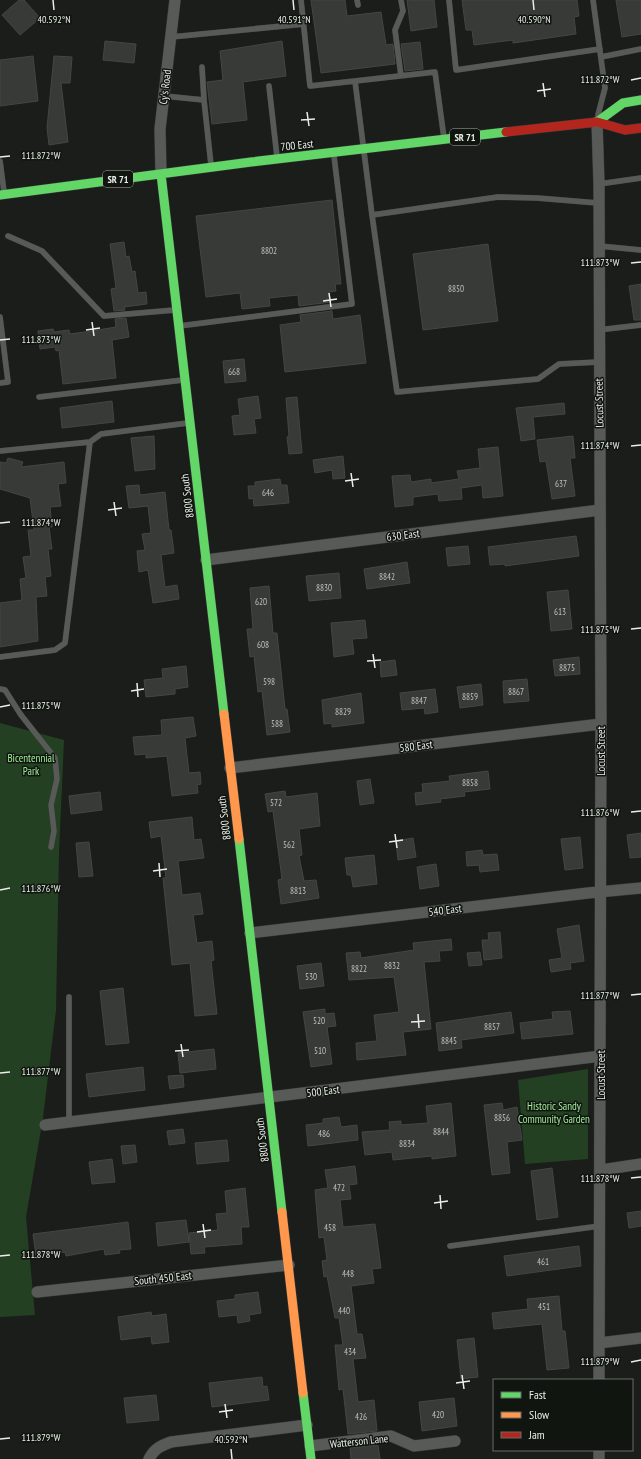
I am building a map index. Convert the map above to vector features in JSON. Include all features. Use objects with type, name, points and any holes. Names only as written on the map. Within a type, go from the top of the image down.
[{"type":"street","name":"Cy's Road","points":[[161,174],[160,129],[175,0]]},
{"type":"street","points":[[597,122],[622,103],[641,100]]},
{"type":"street","name":"700 East","points":[[2,194],[277,159],[597,122],[625,130],[641,128]]},
{"type":"street","name":"Locust Street","points":[[597,122],[599,184],[598,330],[601,724],[601,1170],[599,1379]]},
{"type":"street","name":"8800 South","points":[[161,174],[311,1459]]},
{"type":"street","name":"630 East","points":[[206,560],[600,510]]},
{"type":"street","name":"580 East","points":[[230,768],[601,724]]},
{"type":"street","name":"540 East","points":[[250,933],[641,888]]},
{"type":"street","name":"500 East","points":[[45,1125],[601,1056]]},
{"type":"street","points":[[601,1170],[641,1164]]},
{"type":"street","name":"South 450 East","points":[[37,1292],[289,1265]]},
{"type":"street","points":[[599,1343],[641,1338]]},
{"type":"street","points":[[151,1455],[161,1446],[171,1442],[308,1424]]},
{"type":"street","name":"Watterson Lane","points":[[310,1446],[391,1436],[414,1446],[455,1441]]},
{"type":"lane","points":[[301,0],[310,86],[435,72],[444,140]]},
{"type":"lane","points":[[401,0],[403,11],[395,30],[401,76]]},
{"type":"lane","points":[[449,0],[456,70],[600,49]]},
{"type":"lane","points":[[593,0],[605,88],[597,122]]},
{"type":"lane","points":[[171,36],[304,24]]},
{"type":"lane","points":[[601,57],[641,49]]},
{"type":"lane","points":[[202,67],[204,100],[212,168]]},
{"type":"lane","points":[[355,81],[397,392],[538,379],[559,364],[599,362]]},
{"type":"lane","points":[[269,86],[277,159]]},
{"type":"lane","points":[[164,96],[204,100]]},
{"type":"lane","points":[[179,326],[352,304],[334,153]]},
{"type":"lane","points":[[0,161],[2,194]]},
{"type":"lane","points":[[599,184],[641,178]]},
{"type":"lane","points":[[372,215],[498,197],[537,198],[598,204]]},
{"type":"lane","points":[[8,236],[42,251],[104,316],[177,310]]},
{"type":"lane","points":[[598,246],[641,250]]},
{"type":"lane","points":[[0,317],[8,382],[0,383]]},
{"type":"lane","points":[[598,330],[641,325]]},
{"type":"lane","points":[[39,397],[186,380]]},
{"type":"lane","points":[[0,451],[90,442],[101,434],[190,422]]},
{"type":"lane","points":[[0,656],[55,650],[64,643],[90,442]]},
{"type":"lane","points":[[0,689],[5,690],[21,715],[55,758],[57,779],[51,805],[54,831],[51,847]]},
{"type":"lane","points":[[69,997],[69,1122]]},
{"type":"lane","points":[[450,1246],[600,1226]]},
{"type":"green space","name":"Bicentennial Park","points":[[0,723],[64,740],[59,853],[56,1010],[43,1118],[26,1217],[35,1315],[0,1317]]},
{"type":"green space","name":"Historic Sandy Community Garden","points":[[588,1069],[588,1159],[525,1164],[518,1080]]},
{"type":"building","points":[[19,0],[24,0],[40,18],[20,35],[2,15]]},
{"type":"building","points":[[311,0],[345,0],[347,16],[381,12],[386,45],[393,44],[395,64],[321,73]]},
{"type":"building","points":[[407,0],[434,0],[437,27],[411,31]]},
{"type":"building","points":[[462,0],[577,0],[579,16],[574,17],[576,34],[513,43],[513,40],[474,45],[472,30],[466,30]]},
{"type":"building","points":[[616,0],[641,0],[641,34],[622,37]]},
{"type":"building","points":[[105,41],[136,44],[134,63],[103,60]]},
{"type":"building","points":[[282,41],[286,76],[243,82],[247,120],[212,124],[207,82],[223,80],[220,51]]},
{"type":"building","points":[[420,42],[423,69],[405,71],[401,44]]},
{"type":"building","points":[[33,56],[38,101],[0,106],[0,60]]},
{"type":"building","points":[[54,56],[72,57],[70,83],[61,83],[68,142],[49,145],[47,128]]},
{"type":"building","points":[[332,200],[341,284],[335,284],[336,291],[329,292],[331,302],[299,306],[298,295],[269,298],[270,306],[242,309],[240,293],[206,297],[196,216]]},
{"type":"building","points":[[124,242],[126,257],[129,256],[132,272],[135,271],[138,293],[146,292],[147,304],[124,307],[125,310],[114,311],[111,289],[116,288],[110,244]]},
{"type":"building","points":[[488,244],[498,321],[423,330],[413,254]]},
{"type":"building","points":[[641,284],[641,320],[634,320],[629,286]]},
{"type":"building","points":[[332,311],[333,319],[360,315],[366,363],[285,372],[280,325],[301,322],[300,315]]},
{"type":"building","points":[[126,318],[129,337],[112,340],[116,378],[63,384],[59,350],[56,351],[55,347],[40,349],[38,331],[53,329],[54,332],[69,330],[70,334],[92,331],[116,327],[115,319]]},
{"type":"building","points":[[244,359],[246,381],[225,383],[223,361]]},
{"type":"building","points":[[258,396],[261,418],[254,419],[256,433],[234,435],[232,416],[240,415],[238,399]]},
{"type":"building","points":[[297,397],[302,453],[289,454],[286,398]]},
{"type":"building","points":[[112,401],[114,422],[62,428],[60,408]]},
{"type":"building","points":[[564,403],[565,414],[533,417],[535,439],[521,441],[516,408]]},
{"type":"building","points":[[154,436],[155,469],[135,471],[131,438]]},
{"type":"building","points":[[573,436],[575,458],[570,458],[575,496],[552,499],[546,461],[540,462],[537,440]]},
{"type":"building","points":[[498,447],[503,496],[483,498],[482,485],[461,488],[462,499],[439,501],[438,494],[413,497],[413,505],[395,507],[392,476],[410,475],[411,482],[431,479],[431,483],[459,479],[457,471],[480,468],[478,449]]},
{"type":"building","points":[[343,456],[345,478],[333,479],[332,470],[315,473],[313,460]]},
{"type":"building","points":[[8,458],[23,462],[21,467],[64,462],[66,483],[58,484],[61,506],[50,507],[52,527],[49,527],[52,549],[48,549],[51,576],[45,577],[47,596],[36,597],[38,641],[0,647],[0,603],[22,600],[20,579],[26,578],[23,557],[31,556],[28,530],[34,530],[30,498],[0,489],[0,462],[6,463]]},
{"type":"building","points":[[280,479],[281,485],[287,485],[289,503],[254,506],[253,498],[249,499],[248,486],[255,486],[255,482]]},
{"type":"building","points":[[139,485],[140,495],[165,492],[169,530],[171,530],[174,553],[161,555],[165,587],[177,585],[179,599],[153,603],[148,570],[139,572],[137,551],[145,550],[142,534],[151,533],[148,506],[129,508],[126,486]]},
{"type":"building","points":[[576,536],[579,556],[505,566],[505,564],[490,565],[488,547]]},
{"type":"building","points":[[468,546],[470,564],[448,566],[446,548]]},
{"type":"building","points":[[407,562],[410,583],[367,589],[364,569]]},
{"type":"building","points":[[339,573],[341,598],[309,601],[306,576]]},
{"type":"building","points":[[269,586],[273,633],[277,633],[285,709],[287,709],[290,732],[267,735],[262,691],[258,692],[254,656],[250,657],[247,629],[253,629],[250,588]]},
{"type":"building","points":[[568,590],[572,629],[551,631],[547,592]]},
{"type":"building","points":[[365,620],[367,638],[352,639],[354,654],[334,657],[331,623]]},
{"type":"building","points":[[579,657],[580,674],[555,676],[553,660]]},
{"type":"building","points":[[395,660],[397,675],[381,677],[380,662]]},
{"type":"building","points":[[186,666],[188,687],[175,689],[175,694],[146,697],[144,680],[163,678],[162,669]]},
{"type":"building","points":[[527,679],[529,701],[504,703],[503,681]]},
{"type":"building","points":[[481,684],[483,705],[460,708],[457,687]]},
{"type":"building","points":[[435,689],[438,712],[425,714],[424,708],[402,710],[400,693]]},
{"type":"building","points":[[361,693],[364,723],[332,727],[332,723],[324,724],[322,700]]},
{"type":"building","points":[[193,717],[196,736],[185,738],[189,773],[200,772],[201,784],[197,785],[198,793],[172,796],[167,756],[146,758],[146,754],[135,755],[133,737],[162,735],[161,720]]},
{"type":"building","points":[[488,771],[490,789],[464,792],[465,796],[440,799],[441,802],[416,805],[415,793],[423,792],[422,784],[450,781],[449,776]]},
{"type":"building","points":[[370,779],[374,803],[360,805],[357,781]]},
{"type":"building","points":[[285,791],[286,797],[317,793],[320,826],[299,829],[302,855],[299,856],[304,881],[316,880],[319,898],[281,904],[278,880],[282,879],[273,811],[268,812],[265,794]]},
{"type":"building","points":[[100,792],[102,810],[71,814],[69,796]]},
{"type":"building","points":[[192,817],[194,840],[201,839],[204,858],[178,861],[182,895],[200,893],[203,914],[193,915],[197,943],[212,941],[214,960],[211,961],[217,1014],[195,1016],[190,963],[172,965],[163,878],[166,878],[161,836],[151,838],[149,822]]},
{"type":"building","points":[[641,833],[641,857],[630,858],[627,835]]},
{"type":"building","points":[[580,837],[583,868],[565,870],[561,839]]},
{"type":"building","points":[[413,838],[416,857],[398,860],[396,841]]},
{"type":"building","points":[[89,842],[93,876],[79,877],[76,843]]},
{"type":"building","points":[[482,850],[483,855],[497,854],[499,870],[480,872],[479,865],[467,866],[466,852]]},
{"type":"building","points":[[374,855],[377,884],[353,887],[351,875],[347,875],[345,858]]},
{"type":"building","points":[[436,864],[439,886],[420,889],[417,867]]},
{"type":"building","points":[[579,925],[584,961],[570,963],[571,969],[551,972],[549,960],[562,958],[557,929]]},
{"type":"building","points":[[500,932],[502,958],[484,960],[482,940],[489,940],[488,933]]},
{"type":"building","points":[[451,939],[452,950],[439,951],[440,961],[424,962],[431,1029],[403,1032],[406,1055],[357,1060],[356,1043],[377,1041],[374,1015],[399,1012],[394,977],[349,980],[346,953],[360,952],[361,958],[414,950],[413,943]]},
{"type":"building","points":[[480,952],[482,965],[469,966],[467,953]]},
{"type":"building","points":[[321,963],[324,986],[300,989],[297,966]]},
{"type":"building","points":[[123,988],[129,1043],[106,1045],[100,991]]},
{"type":"building","points":[[325,1009],[325,1014],[334,1013],[336,1026],[327,1027],[332,1064],[311,1067],[303,1012]]},
{"type":"building","points":[[570,1011],[573,1034],[522,1039],[520,1023],[553,1019],[552,1012]]},
{"type":"building","points":[[511,1012],[514,1033],[461,1040],[462,1048],[439,1051],[436,1023]]},
{"type":"building","points":[[214,1049],[216,1069],[180,1073],[178,1053]]},
{"type":"building","points":[[143,1067],[145,1090],[89,1097],[86,1074]]},
{"type":"building","points":[[183,1075],[184,1087],[170,1089],[168,1076]]},
{"type":"building","points":[[451,1103],[456,1156],[432,1159],[432,1156],[393,1160],[392,1152],[365,1155],[362,1132],[390,1130],[389,1122],[401,1121],[401,1125],[428,1123],[426,1106]]},
{"type":"building","points":[[502,1103],[503,1110],[517,1107],[522,1140],[507,1142],[510,1173],[492,1175],[484,1105]]},
{"type":"building","points":[[339,1117],[341,1127],[357,1125],[358,1140],[308,1146],[306,1125],[323,1123],[323,1119]]},
{"type":"building","points":[[183,1129],[185,1143],[169,1145],[167,1131]]},
{"type":"building","points":[[227,1140],[229,1161],[197,1164],[195,1143]]},
{"type":"building","points":[[135,1145],[137,1162],[123,1164],[121,1146]]},
{"type":"building","points":[[112,1159],[115,1182],[92,1184],[89,1162]]},
{"type":"building","points":[[355,1166],[357,1184],[349,1185],[351,1199],[340,1200],[343,1227],[375,1224],[381,1268],[372,1269],[374,1283],[351,1286],[357,1334],[362,1334],[366,1358],[353,1359],[358,1402],[374,1400],[377,1431],[348,1434],[343,1389],[339,1390],[335,1345],[343,1345],[339,1318],[335,1318],[327,1276],[324,1277],[322,1261],[327,1260],[324,1237],[319,1238],[315,1190],[328,1188],[325,1170]]},
{"type":"building","points":[[552,1168],[558,1217],[537,1220],[531,1171]]},
{"type":"building","points":[[245,1188],[249,1227],[241,1227],[242,1244],[204,1247],[205,1253],[191,1254],[189,1233],[218,1230],[216,1214],[227,1213],[225,1191]]},
{"type":"building","points":[[641,1211],[641,1226],[629,1228],[627,1213]]},
{"type":"building","points":[[186,1220],[189,1242],[158,1246],[156,1223]]},
{"type":"building","points":[[128,1222],[131,1249],[119,1250],[120,1253],[105,1255],[104,1249],[66,1256],[65,1252],[36,1256],[33,1234]]},
{"type":"building","points":[[579,1246],[581,1266],[507,1276],[504,1256]]},
{"type":"building","points":[[258,1292],[261,1313],[249,1315],[250,1321],[238,1323],[237,1315],[219,1317],[217,1301],[235,1299],[235,1295]]},
{"type":"building","points":[[559,1296],[562,1331],[565,1331],[569,1368],[547,1370],[542,1324],[494,1329],[492,1313],[528,1309],[527,1299]]},
{"type":"building","points":[[151,1312],[152,1316],[166,1314],[169,1342],[152,1344],[151,1336],[121,1340],[118,1317]]},
{"type":"building","points":[[474,1338],[478,1377],[461,1379],[457,1340]]},
{"type":"building","points":[[262,1377],[263,1387],[267,1386],[269,1400],[212,1407],[209,1383]]},
{"type":"building","points":[[156,1395],[159,1420],[127,1423],[124,1398]]},
{"type":"building","points":[[454,1398],[457,1426],[422,1431],[419,1402]]},
{"type":"building","points":[[378,1445],[380,1459],[351,1459],[350,1448]]},
{"type":"traffic: fast","points":[[597,122],[623,103],[641,100]]},
{"type":"traffic: fast","points":[[0,195],[251,162],[506,132]]},
{"type":"traffic: fast","points":[[161,174],[224,714]]},
{"type":"traffic: fast","points":[[239,839],[282,1212]]},
{"type":"traffic: fast","points":[[303,1393],[311,1459]]},
{"type":"traffic: slow","points":[[224,714],[239,839]]},
{"type":"traffic: slow","points":[[282,1212],[303,1393]]},
{"type":"traffic: jam","points":[[506,132],[597,122],[625,130],[641,128]]}]
